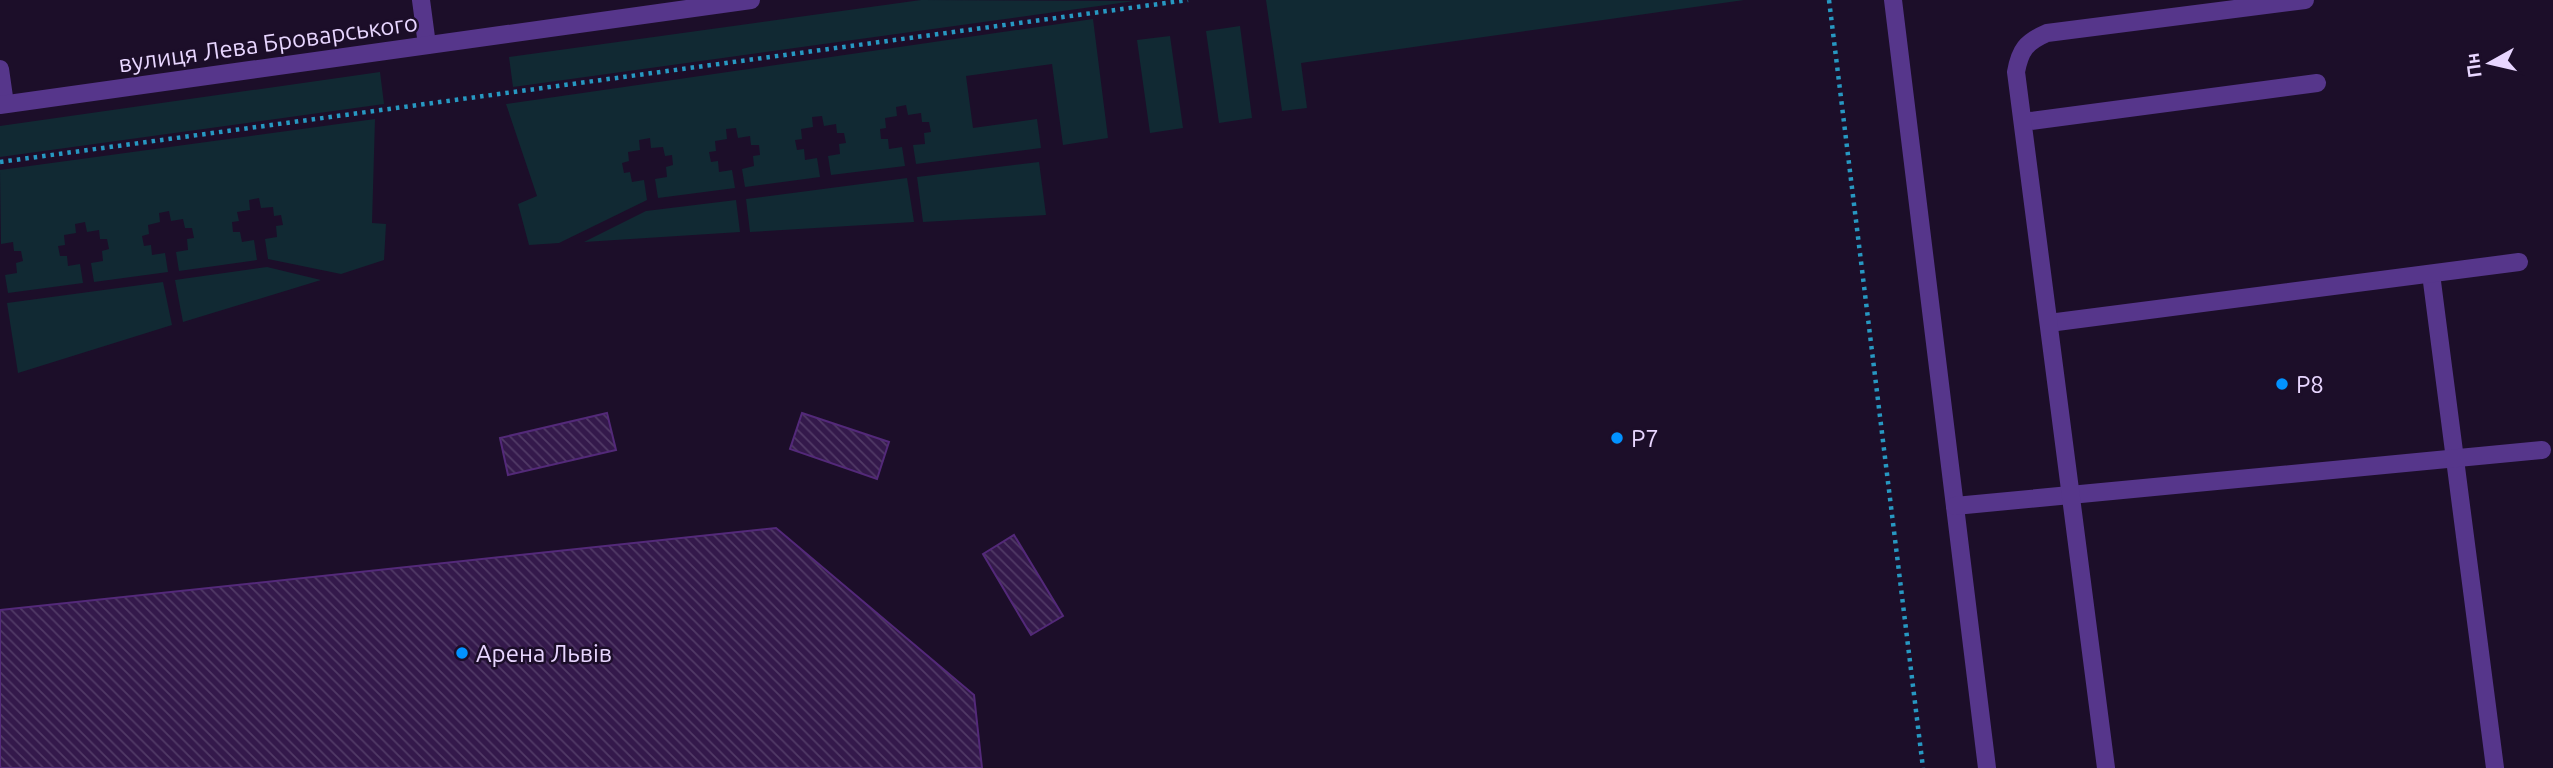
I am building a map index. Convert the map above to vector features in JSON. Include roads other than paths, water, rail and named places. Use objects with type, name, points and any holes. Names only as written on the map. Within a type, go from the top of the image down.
[{"type":"street","points":[[421,0],[427,45]]},
{"type":"street","name":"вулиця Лева Броварського","points":[[3,105],[751,0]]},
{"type":"street","points":[[1893,0],[1987,768]]},
{"type":"street","points":[[2106,768],[2016,72],[2019,54],[2030,40],[2047,33],[2305,0]]},
{"type":"street","points":[[0,69],[3,105]]},
{"type":"street","points":[[2023,122],[2317,83]]},
{"type":"street","points":[[2049,323],[2519,262]]},
{"type":"street","points":[[2431,274],[2495,768]]},
{"type":"street","points":[[1955,506],[2542,450]]},
{"type":"place","name":"P8","points":[[2282,384]]},
{"type":"place","name":"P7","points":[[1617,438]]},
{"type":"place","name":"Арена Львів","points":[[462,653]]}]
